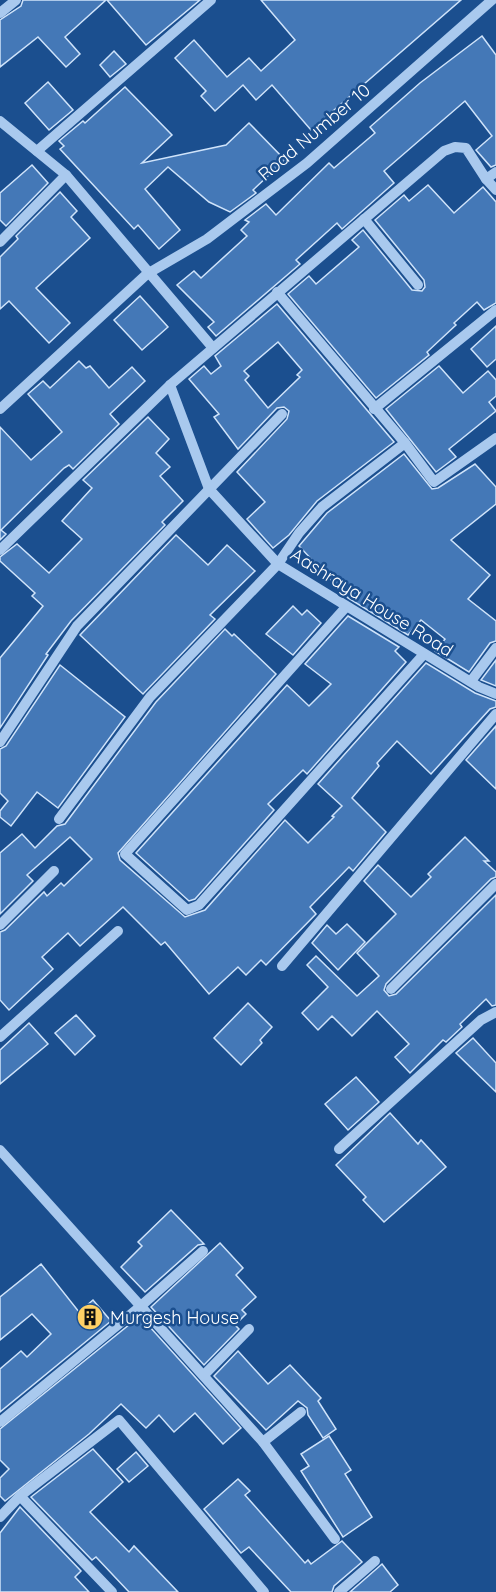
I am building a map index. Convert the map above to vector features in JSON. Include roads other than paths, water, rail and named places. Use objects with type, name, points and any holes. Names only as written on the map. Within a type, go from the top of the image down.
[{"type":"street","points":[[0,13],[16,0]]},
{"type":"street","points":[[37,151],[211,0]]},
{"type":"street","name":"Road Number 10","points":[[0,410],[147,274],[207,239],[307,163],[492,0]]},
{"type":"street","points":[[0,121],[66,175],[147,274],[213,348]]},
{"type":"street","points":[[0,550],[170,385],[444,151],[455,147],[466,148],[496,190]]},
{"type":"street","points":[[486,179],[496,172]]},
{"type":"street","points":[[0,242],[66,175]]},
{"type":"street","points":[[364,219],[418,285]]},
{"type":"street","points":[[277,292],[405,443],[434,482],[496,438]]},
{"type":"street","points":[[374,409],[496,310]]},
{"type":"street","name":"Aashraya House Road","points":[[170,385],[209,489],[279,564],[424,654],[496,694]]},
{"type":"street","points":[[0,742],[76,626],[282,414]]},
{"type":"street","points":[[59,819],[150,697],[279,564],[299,533],[322,507],[405,443]]},
{"type":"street","points":[[346,607],[125,854],[187,910],[199,905],[424,654]]},
{"type":"street","points":[[471,681],[496,648]]},
{"type":"street","points":[[282,966],[496,714]]},
{"type":"street","points":[[0,925],[54,871]]},
{"type":"street","points":[[391,989],[496,884]]},
{"type":"street","points":[[0,1037],[117,931]]},
{"type":"street","points":[[339,1149],[481,1020],[496,1012]]},
{"type":"street","points":[[0,1150],[263,1442],[334,1539]]},
{"type":"street","points":[[0,1422],[142,1305],[203,1251]]},
{"type":"street","points":[[204,1375],[249,1329]]},
{"type":"street","points":[[263,1442],[301,1412]]},
{"type":"street","points":[[0,1517],[20,1496],[119,1420],[264,1592]]},
{"type":"street","points":[[20,1496],[112,1592]]},
{"type":"street","points":[[339,1592],[375,1561]]},
{"type":"place","name":"Murgesh House","points":[[90,1317]]}]
